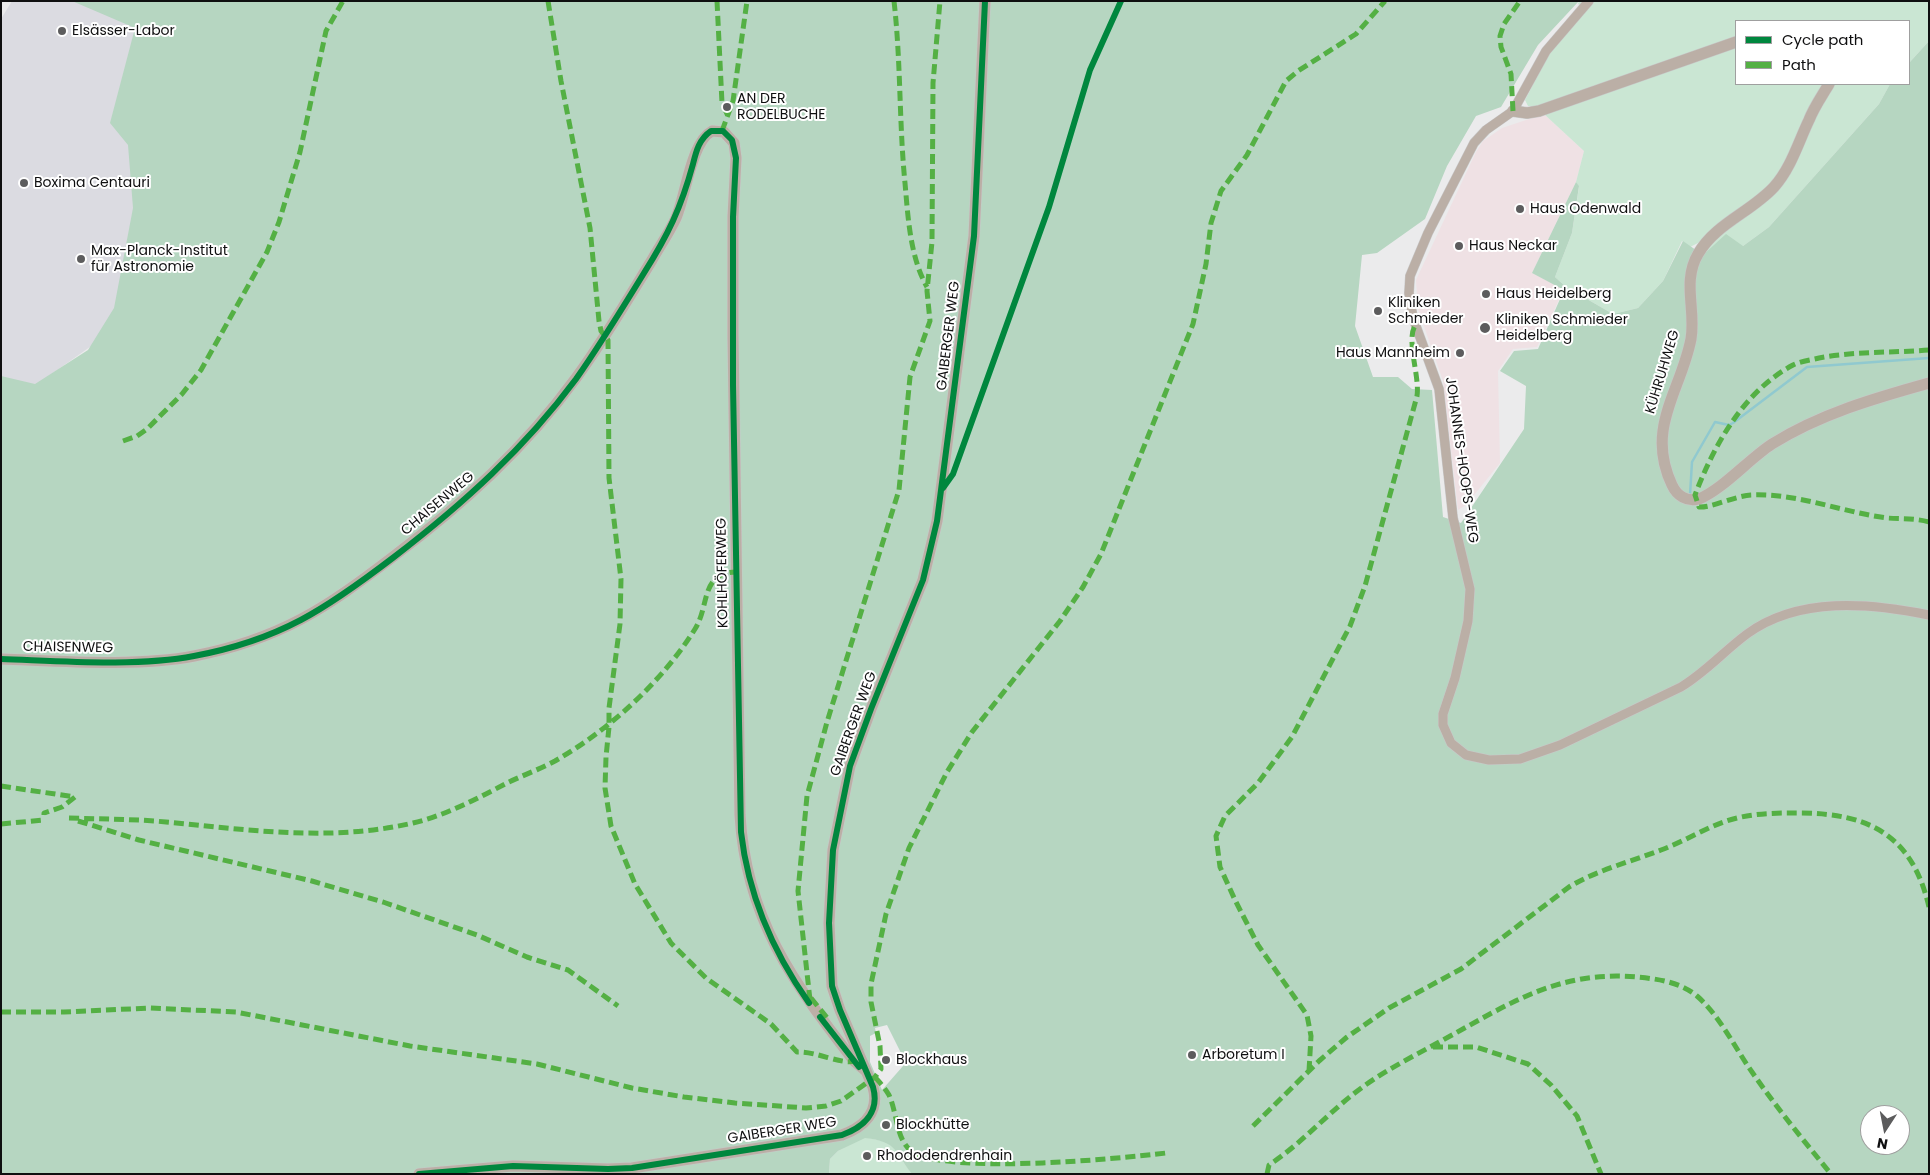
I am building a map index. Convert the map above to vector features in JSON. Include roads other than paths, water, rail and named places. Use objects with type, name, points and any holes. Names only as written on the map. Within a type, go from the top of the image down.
[{"type":"street","name":"GAIBERGER WEG","points":[[419,1174],[513,1166],[632,1168],[842,1135],[859,1128],[873,1112],[875,1096],[832,986],[829,923],[833,850],[850,766],[871,708],[920,589],[937,521],[974,236],[986,1]]},
{"type":"street","points":[[1590,1],[1546,51],[1513,111],[1527,113],[1538,111],[1735,42]]},
{"type":"street","name":"KÜHRUHWEG","points":[[1828,85],[1810,118],[1787,169],[1778,181],[1762,199],[1714,233],[1692,265],[1689,287],[1692,315],[1691,340],[1669,400],[1663,429],[1663,449],[1670,480],[1681,496],[1689,500],[1699,499],[1762,451],[1799,429],[1855,405],[1929,383]]},
{"type":"street","name":"JOHANNES-HOOPS-WEG","points":[[1513,111],[1483,132],[1472,147],[1428,233],[1412,270],[1409,282],[1408,293],[1415,326],[1439,389],[1453,518],[1470,589],[1468,621],[1455,678],[1443,714],[1444,728],[1450,743],[1466,755],[1483,759],[1520,759],[1540,754],[1681,687],[1700,676],[1753,630],[1780,617],[1803,610],[1843,605],[1866,605],[1929,615]]},
{"type":"street","name":"CHAISENWEG","points":[[1,659],[152,662],[194,656],[235,647],[279,631],[313,615],[346,593],[465,500],[511,456],[558,401],[589,360],[665,239],[679,209],[702,138],[712,131],[724,132]]},
{"type":"street","name":"KOHLHÖFERWEG","points":[[724,132],[734,143],[736,158],[733,227],[733,386],[740,805],[744,852],[763,919],[787,969],[814,1010],[859,1067],[866,1071]]},
{"type":"waterway","points":[[1690,495],[1692,462],[1715,422],[1729,425],[1733,423],[1807,367],[1929,358]]},
{"type":"place","name":"Elsässer-Labor","points":[[62,31]]},
{"type":"place","name":"AN DER RODELBUCHE","points":[[727,107]]},
{"type":"place","name":"Boxima Centauri","points":[[24,183]]},
{"type":"place","name":"Haus Odenwald","points":[[1520,209]]},
{"type":"place","name":"Haus Neckar","points":[[1459,246]]},
{"type":"place","name":"Max-Planck-Institut für Astronomie","points":[[81,259]]},
{"type":"place","name":"Haus Heidelberg","points":[[1486,294]]},
{"type":"place","name":"Kliniken Schmieder","points":[[1378,311]]},
{"type":"place","name":"Kliniken Schmieder Heidelberg","points":[[1485,328]]},
{"type":"place","name":"Haus Mannheim","points":[[1460,353]]},
{"type":"place","name":"Arboretum I","points":[[1192,1055]]},
{"type":"place","name":"Blockhaus","points":[[886,1060]]},
{"type":"place","name":"Blockhütte","points":[[886,1125]]},
{"type":"place","name":"Rhododendrenhain","points":[[867,1156]]}]
